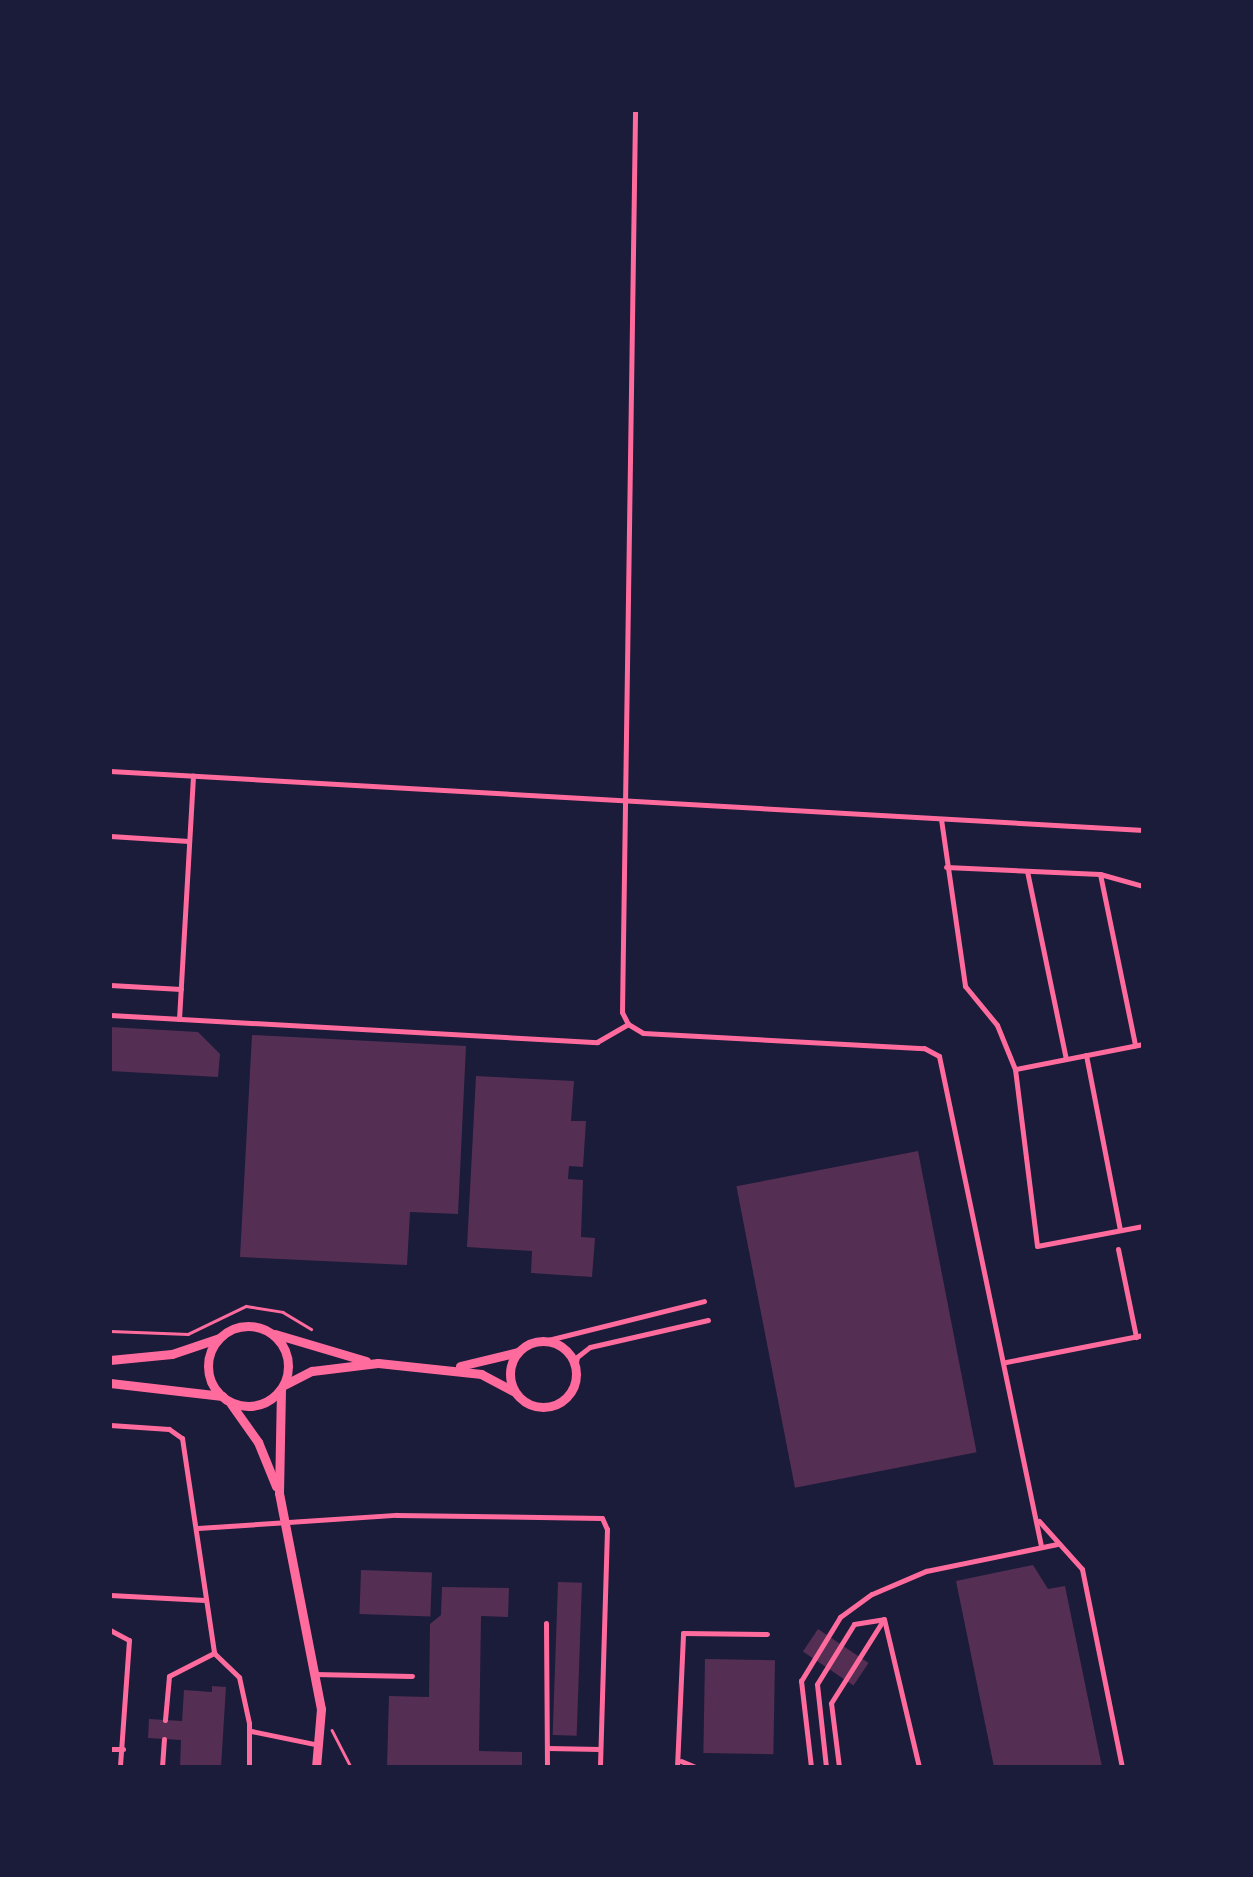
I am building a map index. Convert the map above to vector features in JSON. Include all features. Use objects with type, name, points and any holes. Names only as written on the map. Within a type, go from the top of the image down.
[{"type":"street","points":[[110,1360],[161,1356],[220,1338],[244,1326],[312,1348],[378,1363],[448,1367],[482,1364],[540,1342],[563,1348],[575,1369],[572,1389],[558,1404],[538,1406],[482,1374],[448,1367]]},
{"type":"street","points":[[264,1330],[286,1354],[279,1493]]},
{"type":"street","points":[[220,1338],[209,1370],[258,1442],[279,1493],[322,1717],[316,1767]]},
{"type":"street","points":[[515,1392],[511,1366],[522,1349]]},
{"type":"street","points":[[110,1383],[256,1404],[312,1371],[378,1363]]},
{"type":"street","points":[[321,1747],[326,1767]]},
{"type":"lane","points":[[636,110],[622,1012],[628,1024],[643,1033],[934,1051],[943,1062],[1042,1546]]},
{"type":"lane","points":[[110,771],[1143,830]]},
{"type":"lane","points":[[179,1019],[193,776]]},
{"type":"lane","points":[[941,818],[965,986],[997,1025],[1015,1069],[1037,1246],[1143,1226]]},
{"type":"lane","points":[[110,836],[189,841]]},
{"type":"lane","points":[[946,867],[1100,874],[1143,886]]},
{"type":"lane","points":[[1026,870],[1066,1059]]},
{"type":"lane","points":[[1015,1069],[1139,1044],[1100,874]]},
{"type":"lane","points":[[110,985],[180,989]]},
{"type":"lane","points":[[110,1016],[597,1042],[628,1024]]},
{"type":"lane","points":[[1086,1055],[1120,1230]]},
{"type":"lane","points":[[1006,1362],[1140,1336],[1118,1248]]},
{"type":"lane","points":[[540,1342],[704,1301]]},
{"type":"lane","points":[[575,1369],[580,1353],[590,1346],[708,1320]]},
{"type":"lane","points":[[110,1425],[180,1434],[198,1528],[204,1600],[214,1653],[239,1678],[250,1731],[250,1767]]},
{"type":"lane","points":[[198,1528],[396,1514],[605,1520],[600,1767]]},
{"type":"lane","points":[[1037,1518],[1082,1569],[1122,1767]]},
{"type":"lane","points":[[812,1767],[800,1688],[840,1617],[916,1574],[1057,1544]]},
{"type":"lane","points":[[110,1594],[204,1600]]},
{"type":"lane","points":[[826,1767],[818,1684],[854,1624],[884,1619]]},
{"type":"lane","points":[[839,1767],[832,1703],[884,1619]]},
{"type":"lane","points":[[884,1619],[919,1767]]},
{"type":"lane","points":[[546,1623],[548,1767]]},
{"type":"lane","points":[[110,1630],[129,1640],[120,1767]]},
{"type":"lane","points":[[695,1767],[679,1764],[683,1633],[768,1634]]},
{"type":"lane","points":[[165,1720],[169,1676],[214,1653]]},
{"type":"lane","points":[[314,1674],[412,1676]]},
{"type":"lane","points":[[250,1731],[321,1747]]},
{"type":"lane","points":[[162,1767],[164,1739]]},
{"type":"lane","points":[[110,1748],[123,1749]]},
{"type":"lane","points":[[548,1748],[601,1750]]},
{"type":"path","points":[[110,1330],[188,1334],[232,1312],[262,1307],[313,1330],[312,1348]]},
{"type":"path","points":[[322,1717],[351,1767]]},
{"type":"building","points":[[110,1027],[198,1032],[220,1054],[218,1077],[110,1071]]},
{"type":"building","points":[[252,1035],[466,1046],[458,1214],[410,1212],[407,1265],[240,1257]]},
{"type":"building","points":[[476,1076],[574,1081],[571,1121],[586,1121],[583,1167],[569,1166],[568,1179],[583,1180],[581,1237],[595,1238],[592,1277],[531,1273],[532,1251],[467,1247]]},
{"type":"building","points":[[918,1151],[977,1452],[795,1488],[736,1186]]},
{"type":"building","points":[[1033,1565],[1048,1589],[1065,1586],[1102,1767],[994,1767],[956,1581]]},
{"type":"building","points":[[361,1570],[432,1572],[430,1616],[359,1614]]},
{"type":"building","points":[[558,1582],[582,1583],[577,1736],[553,1735]]},
{"type":"building","points":[[442,1587],[509,1588],[508,1617],[481,1616],[479,1751],[522,1752],[522,1767],[387,1767],[389,1696],[429,1697],[430,1624],[441,1615]]},
{"type":"building","points":[[818,1629],[869,1663],[853,1685],[803,1651]]},
{"type":"building","points":[[705,1659],[775,1660],[773,1754],[703,1753]]},
{"type":"building","points":[[212,1686],[226,1687],[221,1767],[180,1767],[181,1740],[148,1738],[149,1719],[182,1721],[184,1690],[212,1692]]}]
